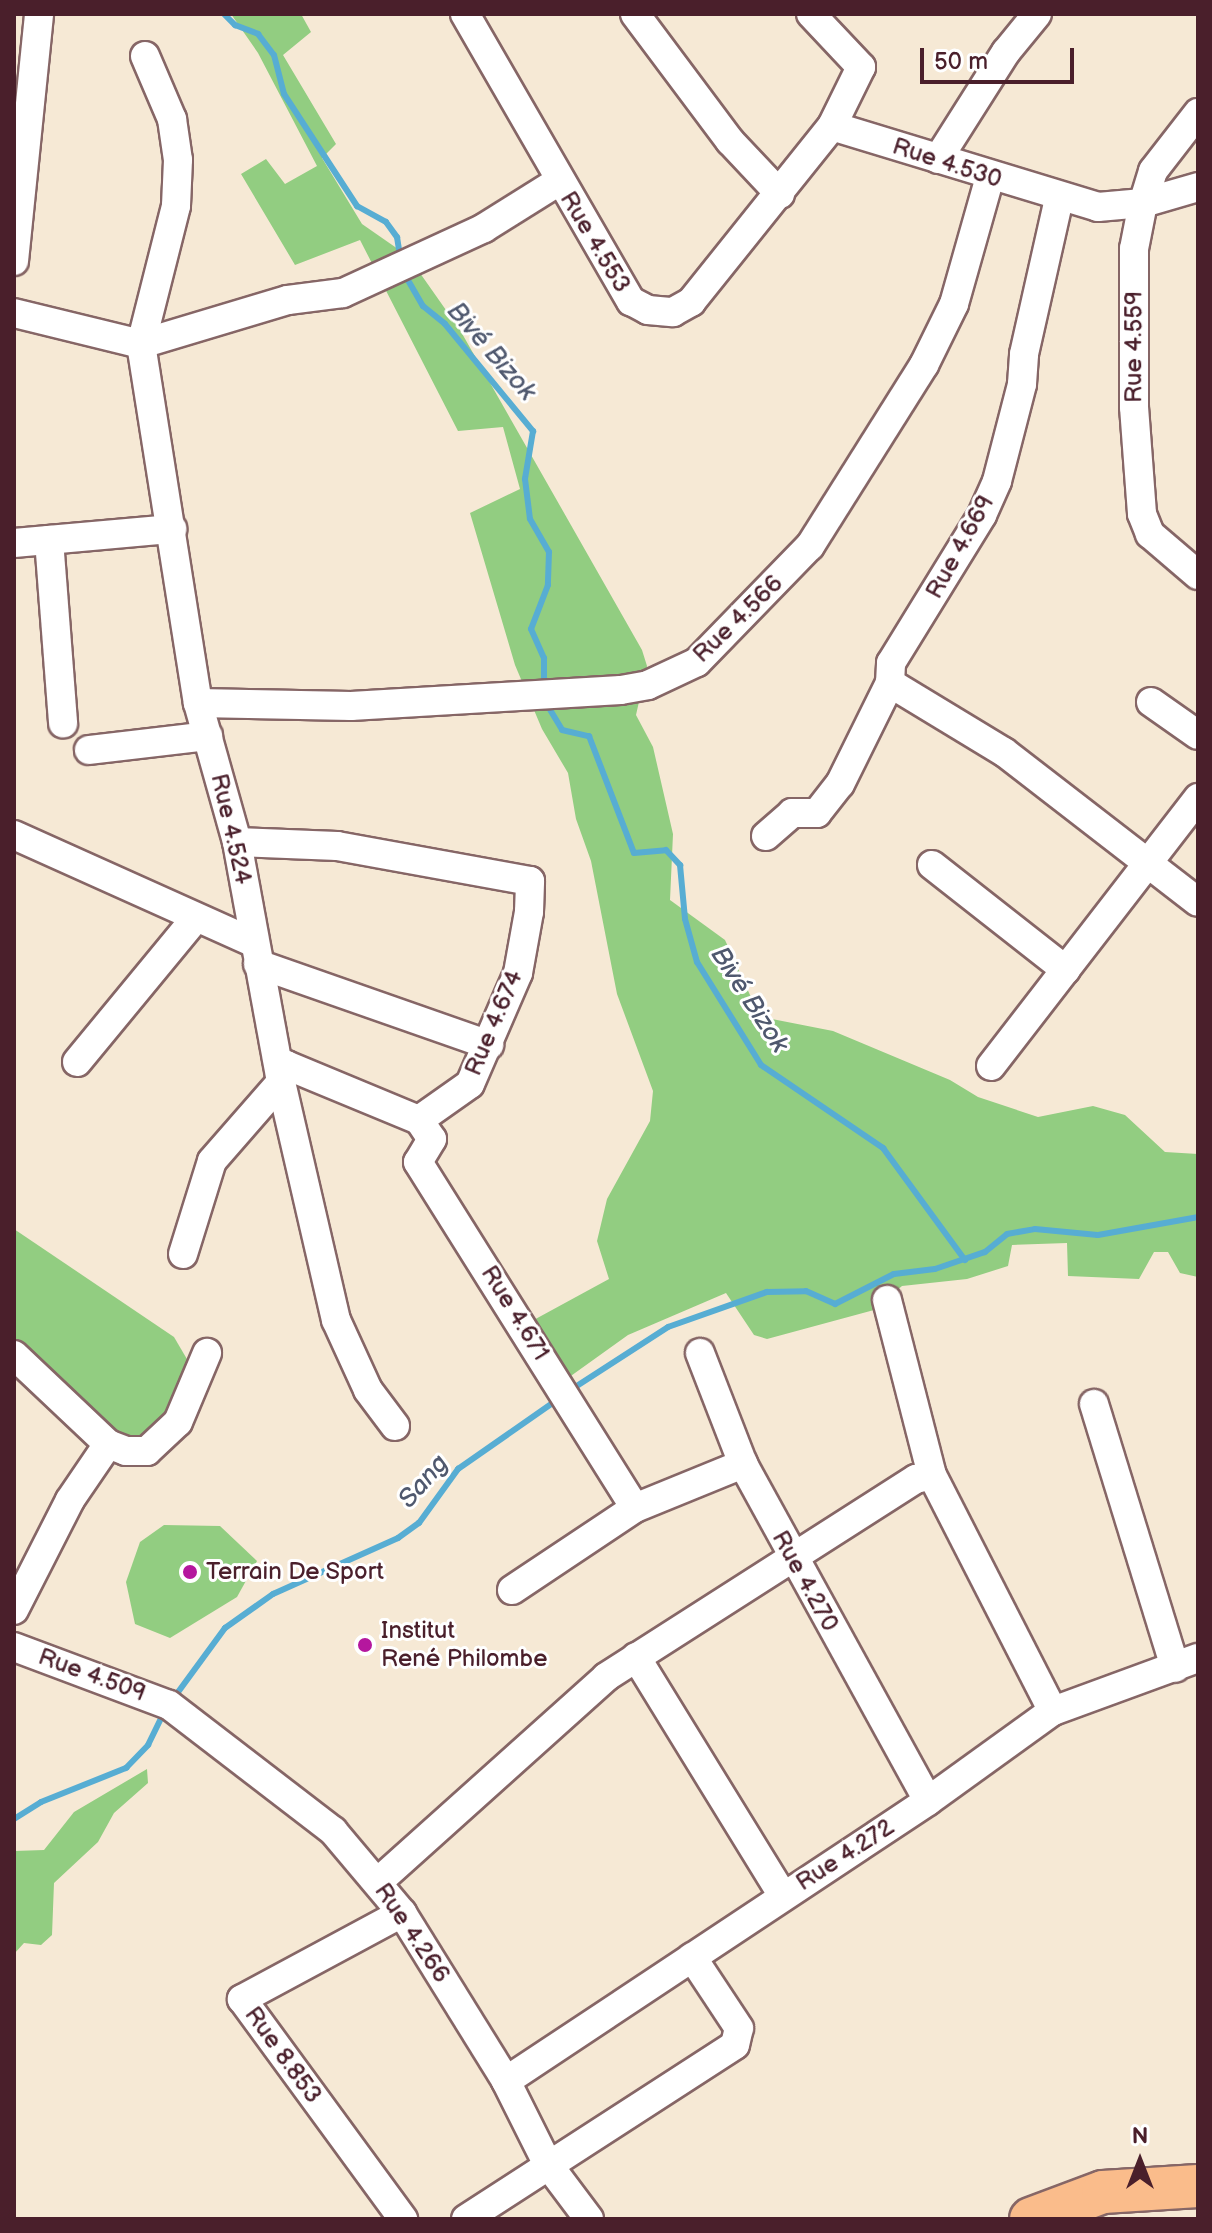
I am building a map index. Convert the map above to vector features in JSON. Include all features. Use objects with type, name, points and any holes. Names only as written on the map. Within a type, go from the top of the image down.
[{"type":"highway","points":[[1033,2218],[1103,2192],[1198,2186]]},
{"type":"street","points":[[14,261],[39,14]]},
{"type":"street","name":"Rue 4.553","points":[[465,14],[631,301],[648,310],[673,312],[691,302],[832,126]]},
{"type":"street","points":[[635,14],[730,141],[780,194]]},
{"type":"street","points":[[811,14],[861,67],[832,126]]},
{"type":"street","points":[[941,153],[1006,52],[1037,14]]},
{"type":"street","points":[[141,344],[176,206],[178,160],[172,119],[145,56]]},
{"type":"street","name":"Rue 4.559","points":[[1198,113],[1153,171],[1134,249],[1134,407],[1142,514],[1150,534],[1198,575]]},
{"type":"street","name":"Rue 4.530","points":[[832,126],[941,153],[990,177],[1059,199],[1098,207],[1143,203],[1198,187]]},
{"type":"street","name":"Rue 4.566","points":[[198,703],[351,706],[621,690],[648,685],[697,662],[810,546],[924,365],[954,304],[990,177]]},
{"type":"street","points":[[14,313],[141,344],[288,300],[343,293],[484,228],[559,181]]},
{"type":"street","name":"Rue 4.669","points":[[766,836],[792,813],[817,813],[861,751],[890,683],[891,663],[961,552],[997,481],[1059,199]]},
{"type":"street","name":"Rue 4.524","points":[[141,344],[198,703],[237,842],[281,1082],[339,1332],[368,1390],[395,1426]]},
{"type":"street","points":[[14,543],[172,529]]},
{"type":"street","points":[[49,540],[63,723]]},
{"type":"street","points":[[890,683],[1004,752],[1144,864],[1198,902]]},
{"type":"street","points":[[1151,702],[1198,735]]},
{"type":"street","points":[[89,750],[208,736]]},
{"type":"street","points":[[991,1066],[1198,798]]},
{"type":"street","points":[[14,835],[194,920],[256,954],[489,1045]]},
{"type":"street","name":"Rue 4.674","points":[[237,842],[337,846],[530,881],[518,973],[489,1045],[470,1084],[419,1120]]},
{"type":"street","points":[[932,865],[1066,970]]},
{"type":"street","points":[[77,1062],[194,920]]},
{"type":"street","points":[[183,1254],[212,1161],[281,1082],[286,1065],[419,1120]]},
{"type":"street","name":"Rue 4.671","points":[[419,1120],[432,1139],[418,1162],[635,1508]]},
{"type":"street","points":[[887,1300],[932,1475],[1053,1711]]},
{"type":"street","points":[[14,1355],[108,1444],[126,1451],[147,1451],[178,1422],[207,1353]]},
{"type":"street","name":"Rue 4.270","points":[[700,1353],[743,1464],[792,1560],[928,1801]]},
{"type":"street","points":[[1094,1404],[1186,1663]]},
{"type":"street","points":[[14,1610],[70,1500],[108,1444]]},
{"type":"street","points":[[512,1590],[635,1508],[743,1464]]},
{"type":"street","points":[[379,1881],[569,1708],[636,1657],[916,1479],[932,1475]]},
{"type":"street","name":"Rue 4.509","points":[[14,1647],[169,1705]]},
{"type":"street","points":[[636,1657],[783,1896]]},
{"type":"street","name":"Rue 4.272","points":[[506,2081],[928,1801],[1053,1711],[1093,1692],[1186,1663]]},
{"type":"street","name":"Rue 4.266","points":[[169,1705],[333,1831],[379,1881],[506,2081],[547,2163],[589,2219]]},
{"type":"street","name":"Rue 8.853","points":[[402,1913],[242,1999],[403,2219]]},
{"type":"street","points":[[466,2219],[547,2163],[665,2095],[735,2045],[739,2028],[692,1957]]},
{"type":"green space","points":[[231,14],[301,14],[311,32],[283,55],[336,144],[322,158],[362,224],[408,256],[460,330],[642,650],[647,666],[636,715],[653,747],[673,834],[670,900],[725,940],[750,995],[772,1019],[833,1031],[950,1080],[978,1097],[1038,1117],[1093,1106],[1125,1115],[1165,1152],[1198,1154],[1198,1277],[1180,1273],[1168,1252],[1154,1252],[1139,1279],[1068,1276],[1067,1243],[1012,1245],[1008,1266],[967,1279],[902,1286],[874,1310],[767,1339],[754,1335],[726,1293],[628,1335],[568,1378],[530,1322],[609,1279],[597,1241],[607,1199],[650,1121],[653,1091],[617,994],[591,861],[576,819],[568,773],[542,729],[515,665],[470,513],[520,489],[503,427],[458,431],[360,240],[295,265],[241,174],[266,159],[285,184],[317,166],[258,53]]},
{"type":"green space","points":[[14,1229],[174,1337],[191,1366],[177,1404],[152,1438],[129,1443],[93,1418],[14,1341]]},
{"type":"green space","name":"Terrain De Sport","points":[[164,1525],[220,1526],[257,1561],[237,1597],[170,1638],[135,1624],[126,1582],[140,1542]]},
{"type":"green space","points":[[147,1769],[148,1783],[114,1813],[98,1842],[54,1883],[52,1935],[41,1945],[24,1943],[14,1954],[14,1851],[44,1850],[74,1812]]},
{"type":"waterway","name":"Bivé Bizok","points":[[224,14],[235,25],[258,34],[274,55],[284,94],[357,206],[386,222],[397,237],[400,256]]},
{"type":"waterway","name":"Bivé Bizok","points":[[405,275],[423,306],[445,324],[533,431],[525,479],[530,519],[549,552],[548,585],[531,629],[544,658],[544,689]]},
{"type":"waterway","name":"Bivé Bizok","points":[[546,703],[562,730],[589,736],[634,853],[666,850],[680,865],[685,919],[697,962],[761,1065],[883,1148],[965,1260]]},
{"type":"waterway","name":"Sang","points":[[569,1391],[668,1327],[767,1292],[806,1291],[835,1304],[894,1274],[935,1269],[985,1252],[1007,1234],[1035,1229],[1098,1235],[1198,1217]]},
{"type":"waterway","name":"Sang","points":[[173,1699],[225,1628],[273,1594],[398,1538],[419,1523],[458,1469],[557,1400]]},
{"type":"waterway","name":"Sang","points":[[14,1819],[41,1802],[126,1768],[148,1745],[164,1712]]},
{"type":"place","name":"Terrain De Sport","points":[[190,1572]]},
{"type":"place","name":"Institut René Philombe","points":[[365,1645]]}]
